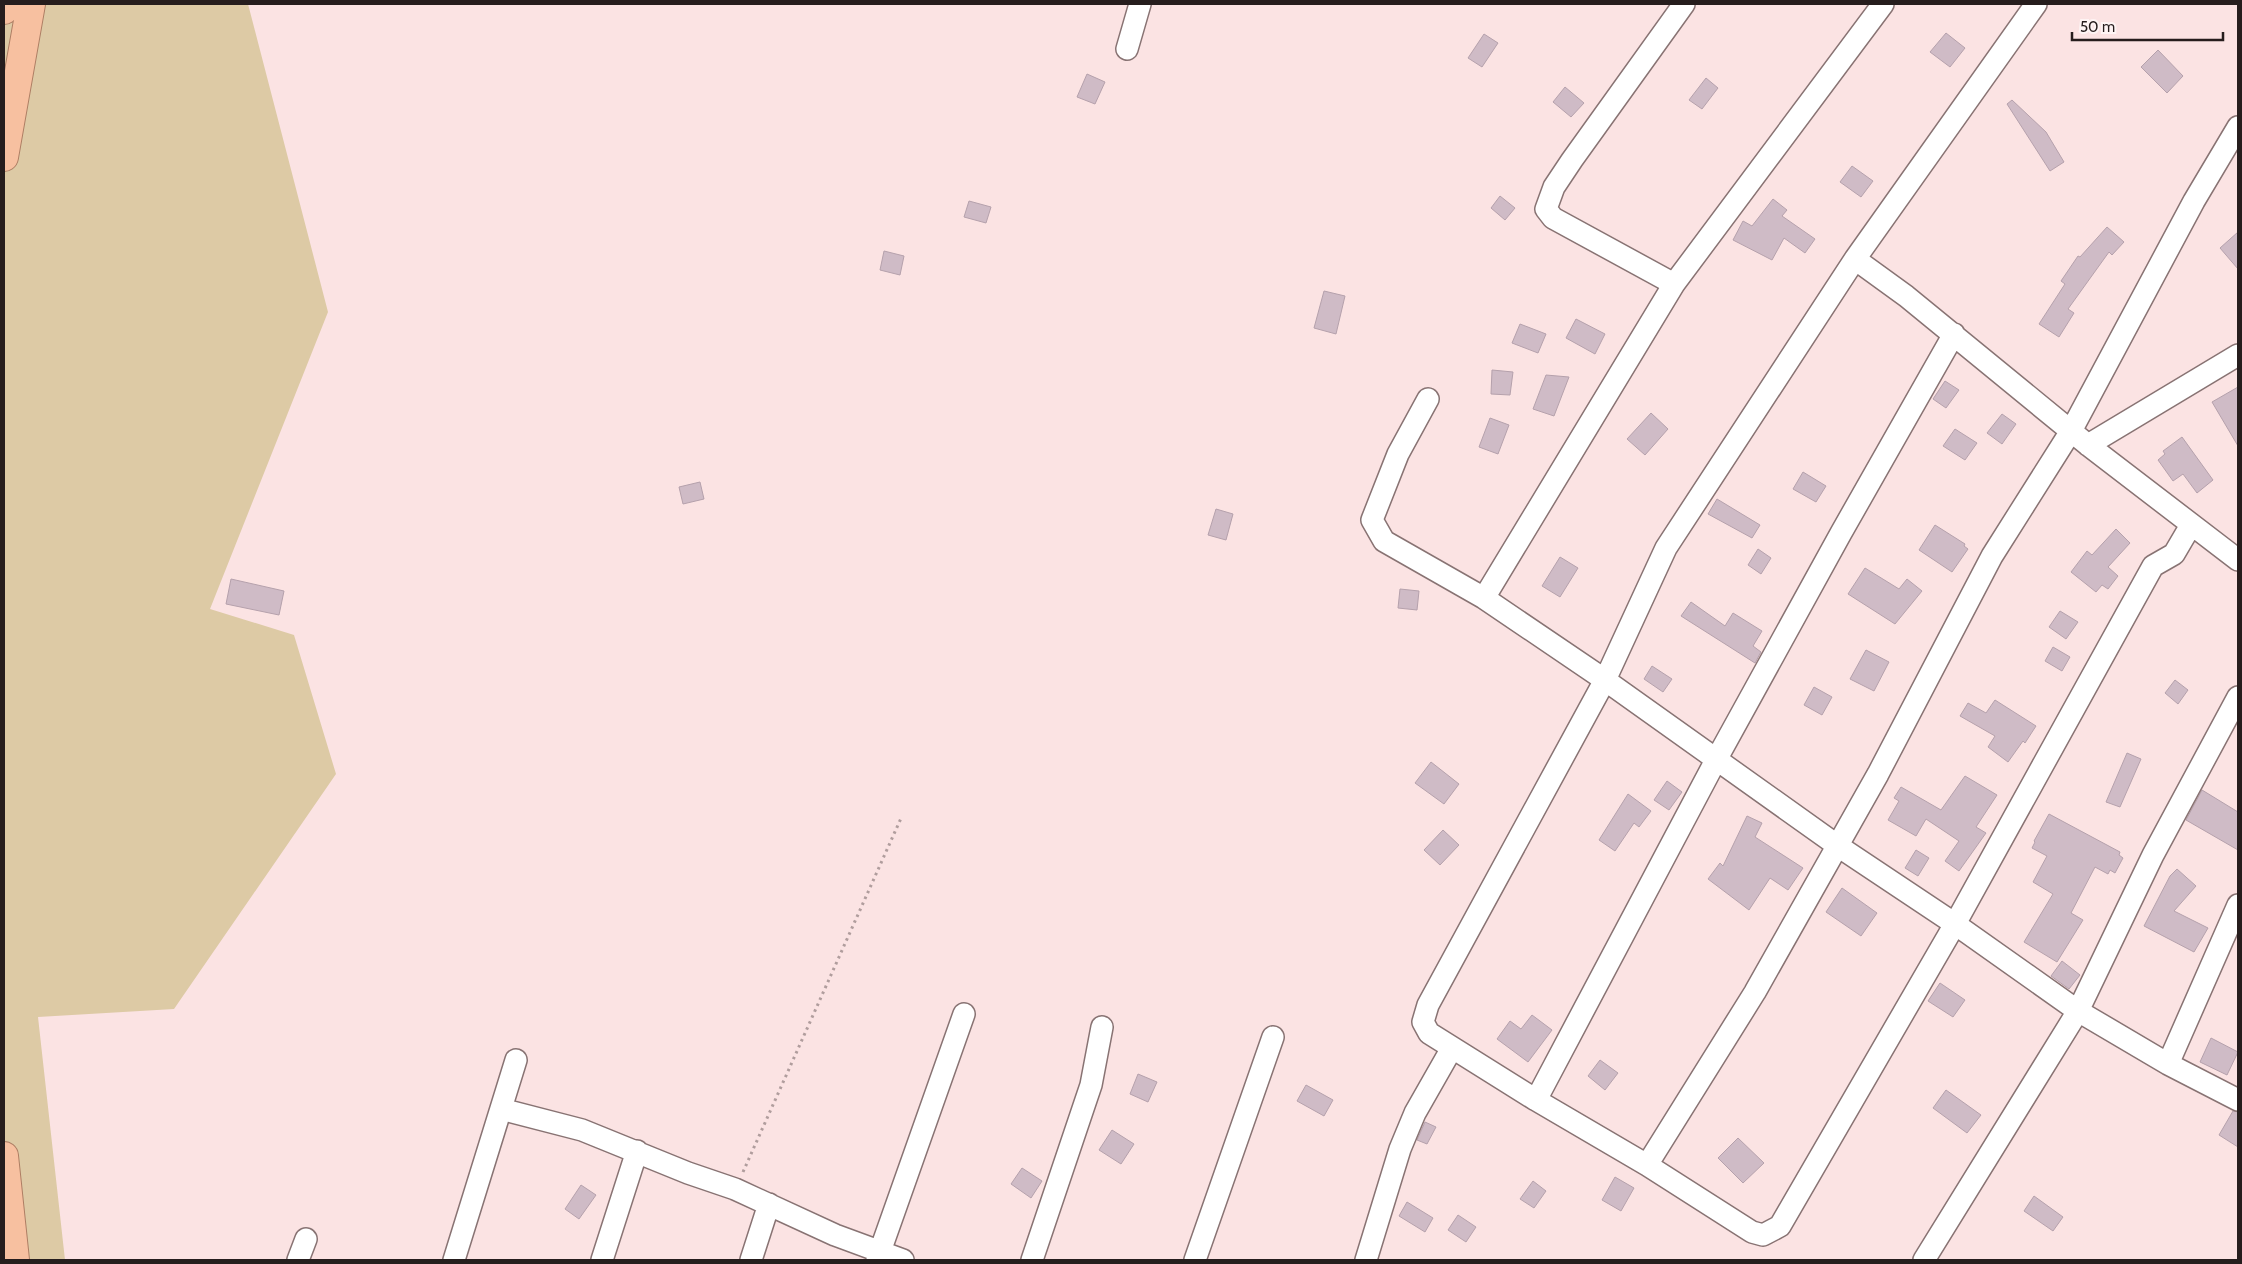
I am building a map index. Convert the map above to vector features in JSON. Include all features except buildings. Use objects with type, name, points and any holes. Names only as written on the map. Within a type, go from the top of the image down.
[{"type":"highway","points":[[4,10],[5,4]]},
{"type":"highway","points":[[4,157],[31,4]]},
{"type":"highway","points":[[4,1156],[15,1260]]},
{"type":"street","points":[[1127,49],[1140,4]]},
{"type":"street","points":[[1674,284],[1553,218],[1546,209],[1554,187],[1684,4]]},
{"type":"street","points":[[1484,598],[1674,284],[1883,4]]},
{"type":"street","points":[[2036,4],[1855,259],[1666,548],[1605,680],[1424,1014],[1423,1022],[1425,1028],[1452,1048],[1647,1165],[1752,1232],[1763,1235],[1780,1226],[1955,924],[2154,566],[2174,554],[2190,525]]},
{"type":"street","points":[[1647,1165],[1755,992],[1878,774],[1992,556],[2071,431],[2194,201],[2238,127]]},
{"type":"street","points":[[1855,259],[1954,334],[2088,445],[2238,560]]},
{"type":"street","points":[[1536,1100],[1716,760],[1841,533],[1954,334]]},
{"type":"street","points":[[2088,445],[2238,355]]},
{"type":"street","points":[[1428,399],[1398,454],[1372,520],[1384,541],[1484,598],[1605,680],[1838,846],[1955,924],[2078,1011],[2168,1064],[2238,1100]]},
{"type":"street","points":[[1924,1260],[2078,1011],[2153,856],[2238,697]]},
{"type":"street","points":[[2168,1064],[2238,904]]},
{"type":"street","points":[[878,1256],[964,1014]]},
{"type":"street","points":[[1032,1260],[1091,1085],[1102,1027]]},
{"type":"street","points":[[1195,1260],[1273,1037]]},
{"type":"street","points":[[1366,1260],[1400,1149],[1415,1113],[1452,1048]]},
{"type":"street","points":[[454,1260],[516,1060]]},
{"type":"street","points":[[501,1109],[582,1130],[688,1173],[735,1189],[878,1256],[903,1260]]},
{"type":"street","points":[[602,1260],[637,1151]]},
{"type":"street","points":[[751,1260],[769,1204]]},
{"type":"street","points":[[298,1260],[306,1239]]},
{"type":"path","points":[[735,1189],[902,816]]},
{"type":"shaded area","points":[[4,4],[248,4],[328,312],[210,609],[294,635],[336,774],[174,1009],[38,1017],[65,1260],[4,1260]]}]
